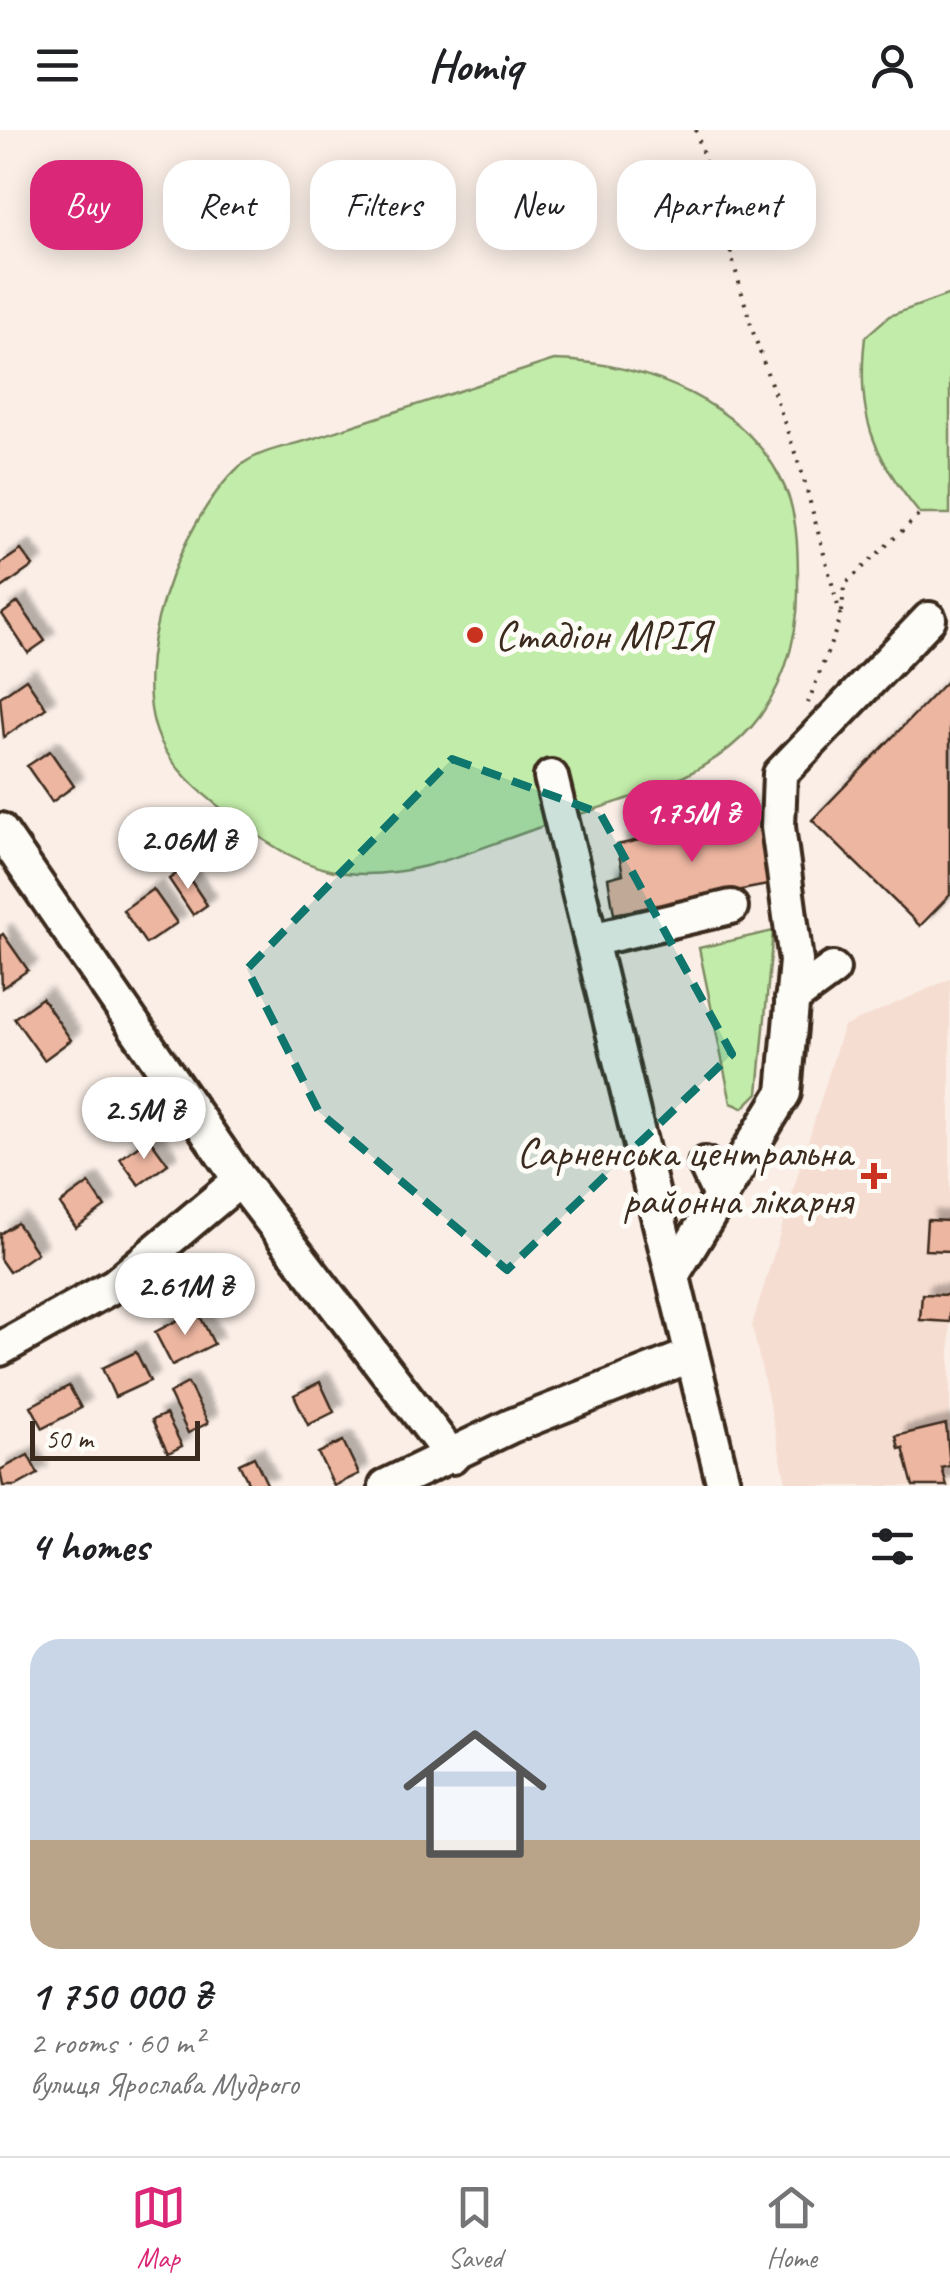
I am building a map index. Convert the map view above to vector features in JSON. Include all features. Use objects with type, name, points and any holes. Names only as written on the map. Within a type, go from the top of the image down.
[{"type":"street","points":[[673,1274],[784,1093],[796,961],[778,827],[780,774],[929,619]]},
{"type":"street","points":[[551,777],[724,1486]]},
{"type":"street","points":[[0,830],[240,1180],[452,1457]]},
{"type":"street","points":[[590,940],[731,906]]},
{"type":"street","points":[[792,998],[834,969]]},
{"type":"street","points":[[705,1164],[720,1196]]},
{"type":"street","points":[[0,1348],[115,1285],[240,1180]]},
{"type":"street","points":[[386,1486],[510,1426],[692,1355]]},
{"type":"path","points":[[696,130],[753,332],[803,476],[841,616]]},
{"type":"path","points":[[807,704],[841,616],[844,585],[920,514]]},
{"type":"highlighted area","points":[[452,759],[600,813],[732,1054],[507,1270],[319,1112],[247,969]]},
{"type":"shaded area","name":"Сарненська центральна районна лікарня","points":[[950,979],[950,1486],[787,1486],[752,1325],[843,1027]]},
{"type":"green space","points":[[950,294],[950,514],[920,514],[890,472],[871,432],[863,389],[865,337],[889,316]]},
{"type":"green space","name":"Стадіон МРІЯ","points":[[554,360],[624,369],[692,394],[723,413],[772,463],[791,506],[798,564],[791,648],[767,706],[720,756],[670,783],[441,862],[394,872],[346,873],[290,855],[229,814],[186,777],[162,744],[152,713],[149,676],[154,637],[164,597],[197,521],[240,466],[257,456]]},
{"type":"green space","points":[[773,931],[758,1093],[743,1108],[731,1103],[699,948]]},
{"type":"building","points":[[21,550],[33,566],[0,589],[0,564]]},
{"type":"building","points":[[18,602],[45,641],[28,653],[2,614]]},
{"type":"building","points":[[950,678],[950,895],[920,926],[812,820]]},
{"type":"building","points":[[26,679],[46,708],[4,737],[0,697]]},
{"type":"building","points":[[50,751],[74,786],[52,802],[27,766]]},
{"type":"building","points":[[760,813],[773,884],[614,914],[608,878],[623,874],[617,845]]},
{"type":"building","points":[[183,869],[207,905],[193,915],[169,879]]},
{"type":"building","points":[[153,889],[177,923],[146,944],[123,910]]},
{"type":"building","points":[[3,934],[28,970],[2,988],[0,936]]},
{"type":"building","points":[[42,998],[71,1040],[44,1060],[14,1018]]},
{"type":"building","points":[[122,1101],[132,1115],[105,1135],[95,1121]]},
{"type":"building","points":[[149,1138],[168,1164],[139,1185],[120,1159]]},
{"type":"building","points":[[89,1183],[105,1207],[76,1228],[60,1204]]},
{"type":"building","points":[[927,1220],[950,1221],[950,1251],[925,1250]]},
{"type":"building","points":[[17,1223],[37,1253],[9,1272],[0,1259],[0,1234]]},
{"type":"building","points":[[950,1266],[950,1322],[920,1320],[922,1294],[948,1295]]},
{"type":"building","points":[[197,1310],[214,1344],[172,1365],[155,1332]]},
{"type":"building","points":[[136,1352],[150,1381],[115,1397],[102,1368]]},
{"type":"building","points":[[320,1382],[334,1412],[308,1425],[294,1395]]},
{"type":"building","points":[[188,1383],[208,1423],[188,1433],[169,1393]]},
{"type":"building","points":[[69,1386],[81,1408],[43,1428],[31,1406]]},
{"type":"building","points":[[166,1414],[182,1446],[168,1453],[152,1420]]},
{"type":"building","points":[[946,1424],[950,1466],[942,1468],[947,1486],[913,1486],[896,1436]]},
{"type":"building","points":[[343,1441],[359,1474],[334,1486],[318,1453]]},
{"type":"building","points":[[28,1455],[38,1474],[16,1486],[3,1486],[0,1470]]},
{"type":"building","points":[[254,1457],[268,1486],[250,1486],[239,1464]]},
{"type":"place","name":"Стадіон МРІЯ","points":[[475,635]]},
{"type":"place","name":"Сарненська центральна районна лікарня","points":[[874,1176]]}]
